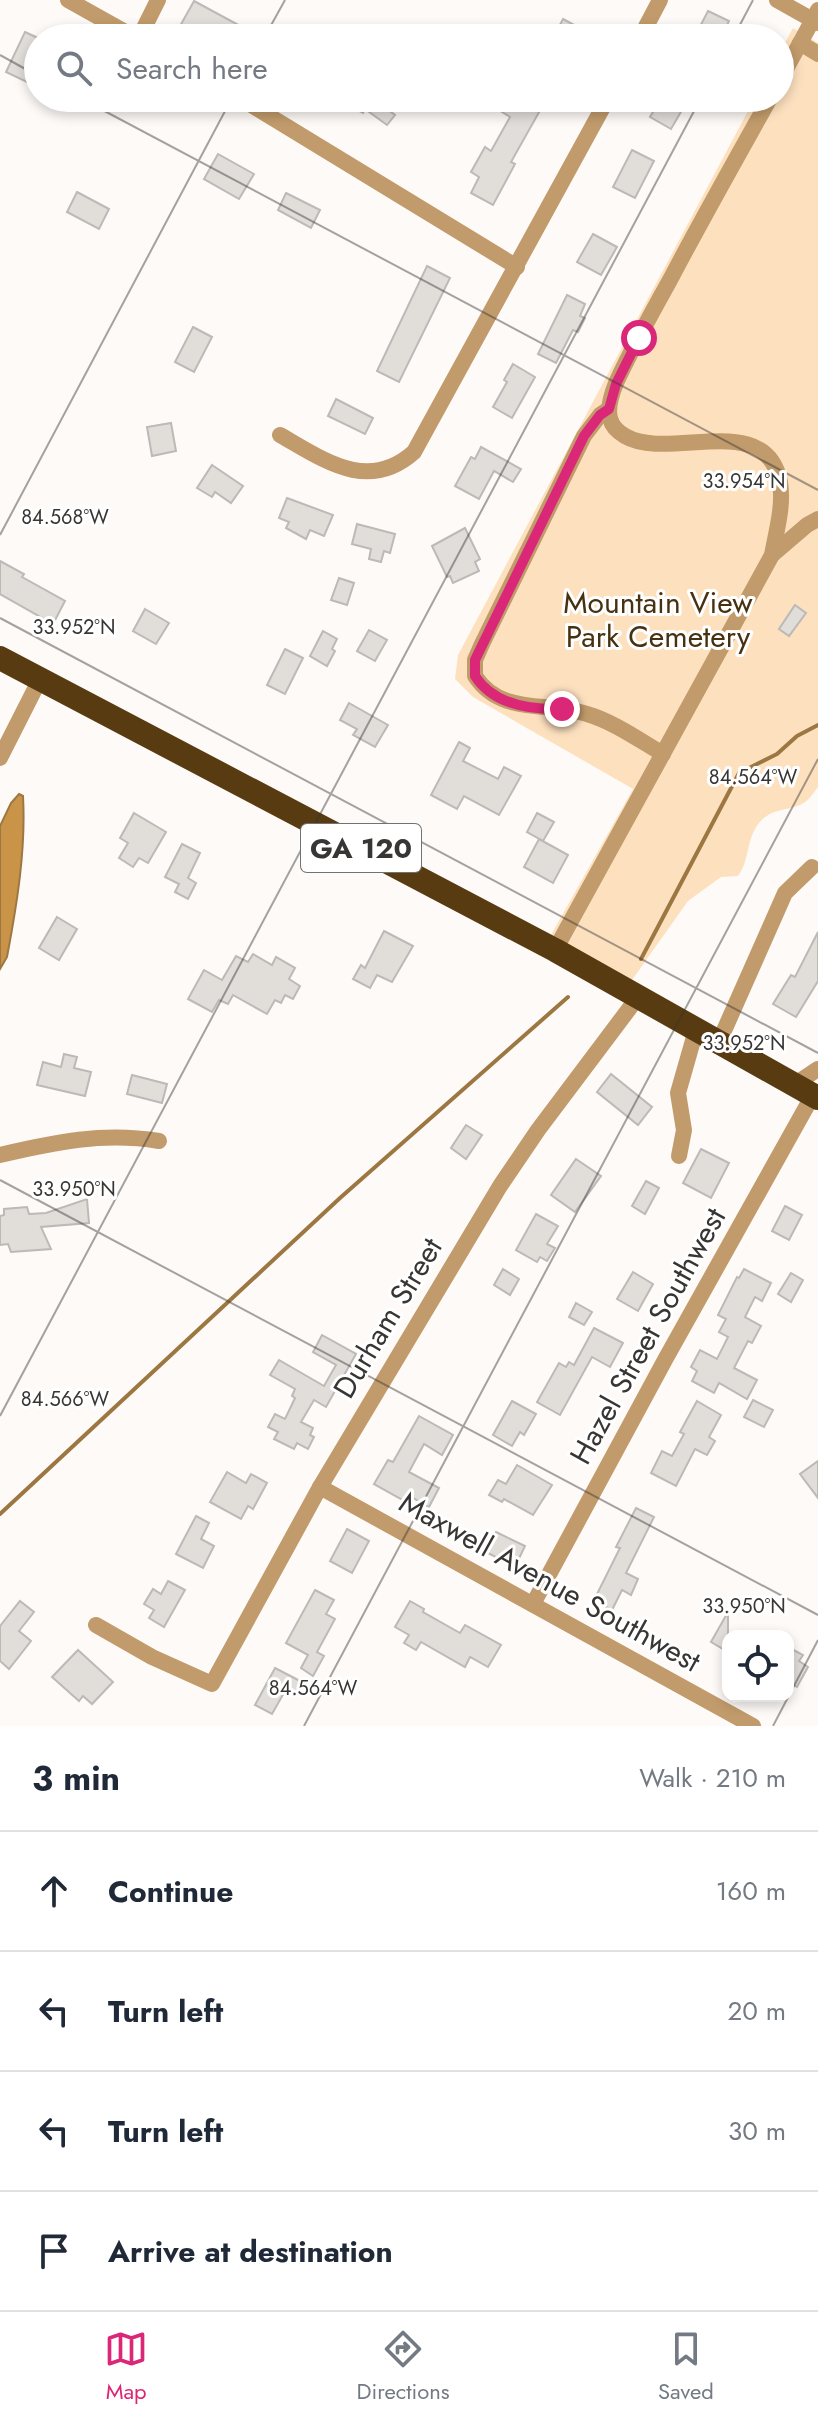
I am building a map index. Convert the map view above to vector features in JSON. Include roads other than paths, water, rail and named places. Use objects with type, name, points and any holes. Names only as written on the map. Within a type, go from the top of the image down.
[{"type":"highway","name":"GA 120","points":[[0,658],[555,950],[809,1093]]},
{"type":"street","points":[[68,0],[112,24]]},
{"type":"street","points":[[145,24],[158,0]]},
{"type":"street","points":[[647,24],[660,0]]},
{"type":"street","points":[[777,0],[816,18],[794,54]]},
{"type":"street","points":[[800,43],[818,54]]},
{"type":"street","points":[[263,112],[517,267]]},
{"type":"street","points":[[280,435],[328,463],[366,472],[401,464],[414,452],[425,437],[600,112]]},
{"type":"street","points":[[555,950],[772,555],[781,505],[780,483],[777,473],[760,451],[733,440],[669,446],[634,441],[616,430],[609,409],[616,384],[639,338],[762,112]]},
{"type":"street","points":[[609,409],[600,415],[584,436],[482,644],[475,660],[475,676],[488,692],[499,698],[540,709],[575,710],[588,714],[663,754]]},
{"type":"street","points":[[772,555],[818,519]]},
{"type":"street","points":[[0,758],[40,679]]},
{"type":"street","points":[[719,1042],[785,893],[812,867]]},
{"type":"street","name":"Durham Street","points":[[96,1625],[152,1657],[212,1684],[320,1487],[500,1186],[638,997]]},
{"type":"street","points":[[679,1156],[684,1130],[678,1093],[696,1030]]},
{"type":"street","points":[[809,1093],[818,1069]]},
{"type":"street","name":"Hazel Street Southwest","points":[[533,1604],[809,1093]]},
{"type":"street","points":[[0,1155],[67,1139],[139,1138],[159,1141]]},
{"type":"street","name":"Maxwell Avenue Southwest","points":[[320,1487],[753,1726]]},
{"type":"waterway","points":[[641,959],[739,773],[777,754],[797,736],[818,725]]},
{"type":"waterway","points":[[0,1514],[340,1198],[568,997]]},
{"type":"park label","name":"Mountain View Park Cemetery","points":[[658,620]]}]
